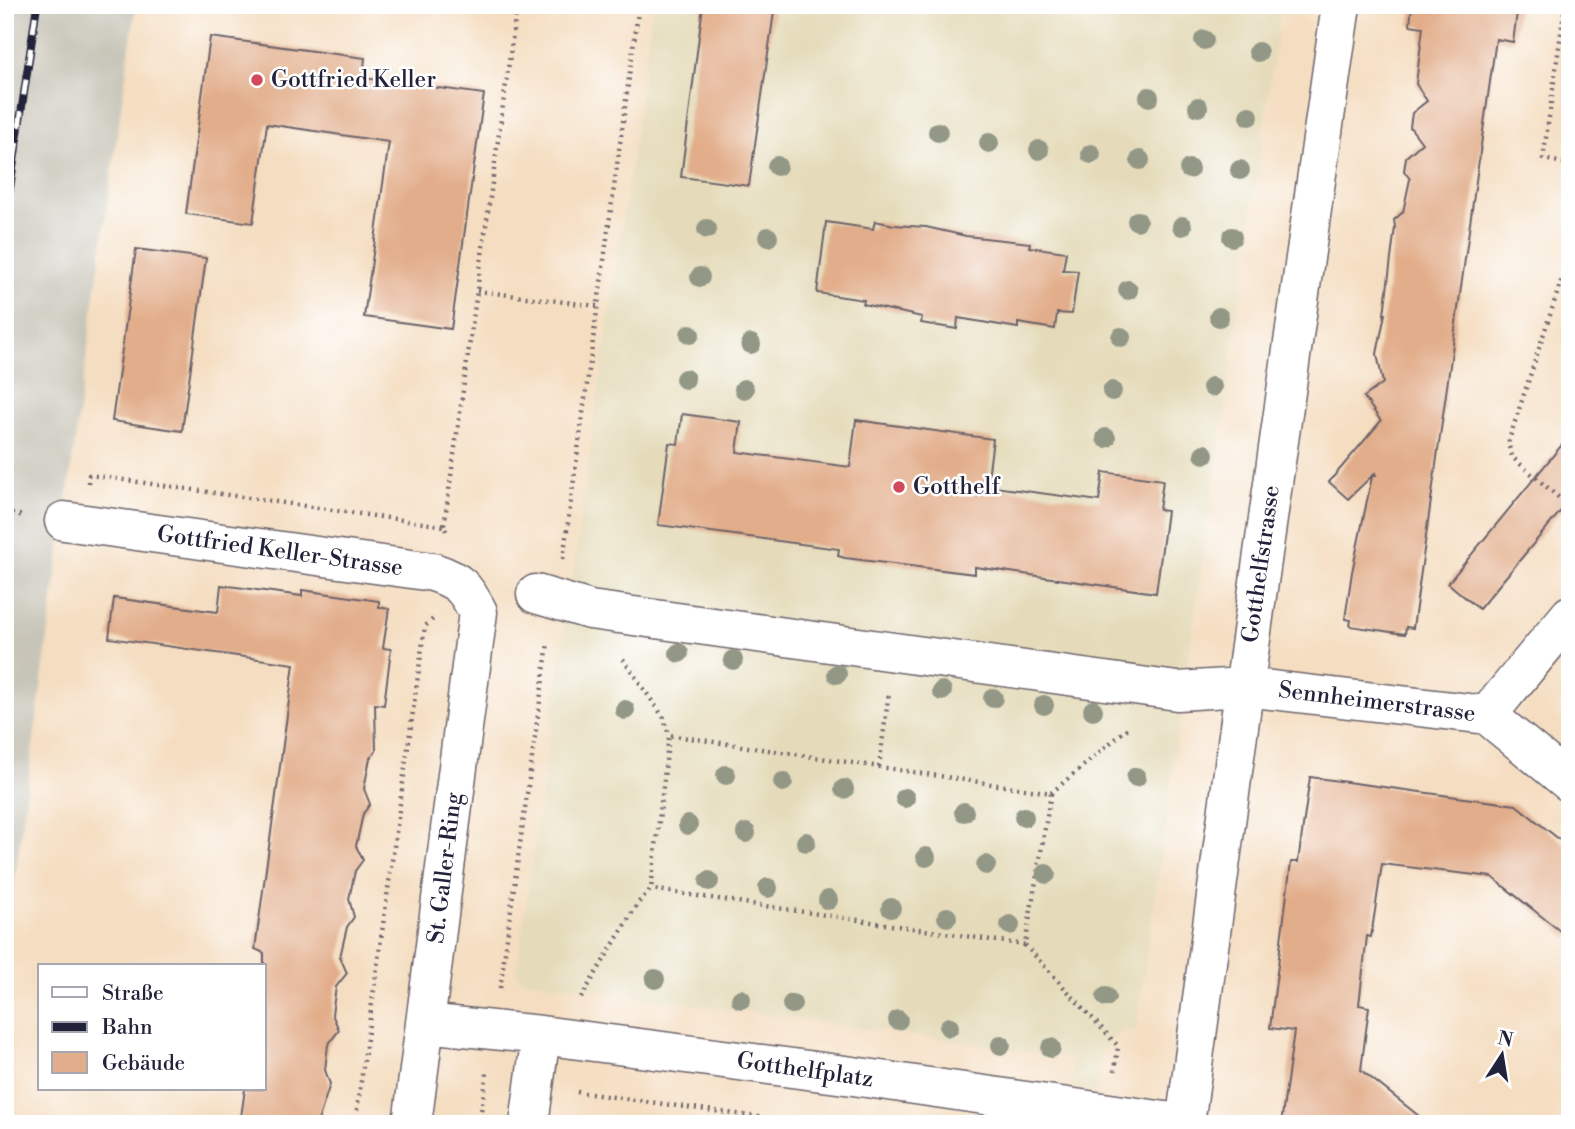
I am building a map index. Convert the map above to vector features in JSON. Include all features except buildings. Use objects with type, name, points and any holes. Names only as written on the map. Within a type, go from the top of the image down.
[{"type":"street","name":"Gotthelfstrasse","points":[[1185,1123],[1341,5]]},
{"type":"street","name":"Gottfried Keller-Strasse","points":[[64,521],[433,572],[452,578],[468,592],[478,612]]},
{"type":"street","name":"Sennheimerstrasse","points":[[536,594],[590,610],[1174,690],[1245,687],[1487,715],[1570,783]]},
{"type":"street","name":"St. Galler-Ring","points":[[412,1124],[478,612]]},
{"type":"street","points":[[1487,715],[1570,615]]},
{"type":"street","name":"Gotthelfplatz","points":[[425,1023],[541,1035],[1185,1123]]},
{"type":"street","points":[[529,1124],[541,1035]]},
{"type":"path","points":[[448,534],[444,526],[517,5]]},
{"type":"path","points":[[480,1124],[550,632],[536,594],[556,584],[561,573],[639,5]]},
{"type":"path","points":[[1565,5],[1543,159],[1570,164]]},
{"type":"path","points":[[1570,254],[1507,443],[1512,457],[1570,507]]},
{"type":"path","points":[[477,291],[597,306]]},
{"type":"path","points":[[568,996],[582,998],[638,903],[651,889],[669,736],[664,718],[590,610]]},
{"type":"path","points":[[355,1124],[425,626],[434,618],[478,612]]},
{"type":"path","points":[[879,767],[894,652]]},
{"type":"path","points":[[1025,945],[1051,793],[1174,690]]},
{"type":"path","points":[[669,736],[1051,793]]},
{"type":"path","points":[[651,889],[1025,945],[1118,1046],[1109,1112]]},
{"type":"path","points":[[534,1086],[808,1124]]},
{"type":"shaded area","points":[[5,5],[136,5],[5,949]]},
{"type":"shaded area","name":"Gotthelf","points":[[653,5],[1281,5],[1136,1031],[1123,1031],[1102,1050],[1095,1093],[1072,1086],[1072,1058],[524,980],[518,976]]},
{"type":"railway","points":[[5,44],[10,5]]},
{"type":"railway","points":[[5,222],[37,5]]},
{"type":"place","name":"Gottfried Keller","points":[[257,80]]},
{"type":"place","name":"Gotthelf","points":[[899,487]]}]
